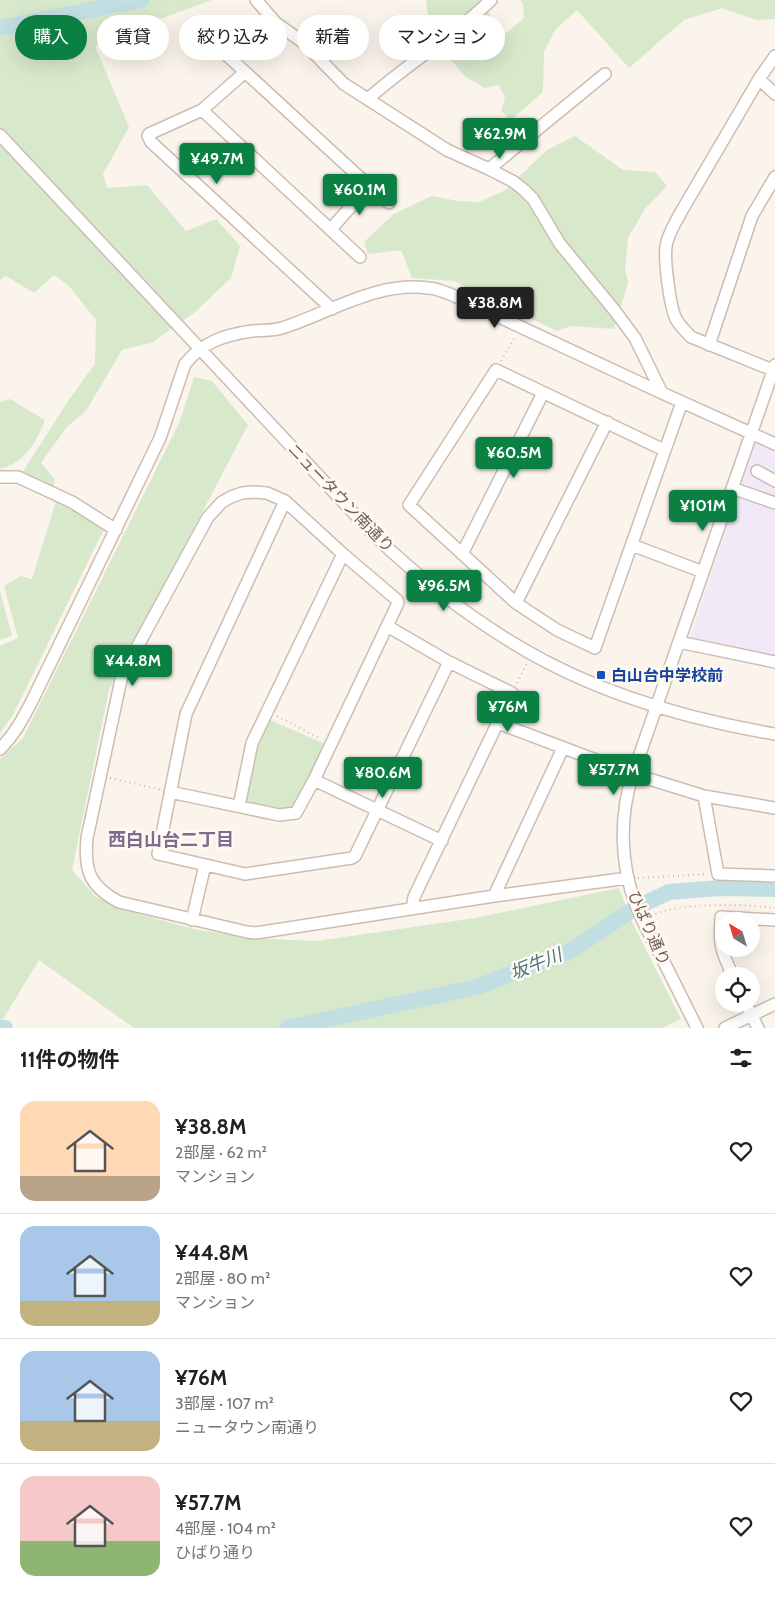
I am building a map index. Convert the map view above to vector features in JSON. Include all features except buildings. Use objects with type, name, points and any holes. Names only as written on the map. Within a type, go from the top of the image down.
[{"type":"street","points":[[256,0],[269,15]]},
{"type":"street","points":[[368,99],[384,84],[471,19],[491,0]]},
{"type":"street","points":[[287,31],[304,43],[344,84],[447,150],[490,169],[514,182],[524,190],[533,199],[560,244],[615,310],[635,338],[662,393]]},
{"type":"street","points":[[774,369],[691,337],[682,328],[672,307],[666,246],[681,212],[759,79],[775,56]]},
{"type":"street","points":[[230,60],[389,203]]},
{"type":"street","points":[[244,73],[202,110],[149,134],[150,142],[332,309]]},
{"type":"street","points":[[490,169],[605,74]]},
{"type":"street","points":[[759,79],[775,94]]},
{"type":"street","points":[[202,110],[360,256]]},
{"type":"street","name":"ニュータウン南通り","points":[[0,135],[375,536],[441,594],[519,647],[595,684],[686,716],[775,734]]},
{"type":"street","points":[[709,345],[752,216],[775,177]]},
{"type":"street","points":[[331,228],[369,186]]},
{"type":"street","points":[[0,749],[10,740],[19,727],[116,530],[160,438],[185,364],[191,356],[220,337],[253,331],[272,331],[362,297],[387,290],[412,286],[430,288],[450,294],[775,444]]},
{"type":"street","name":"ひばり通り","points":[[697,1028],[644,916],[631,882],[624,847],[623,826],[628,787],[774,369]]},
{"type":"street","points":[[664,450],[496,370],[409,505],[516,603],[557,630],[595,648],[682,402]]},
{"type":"street","points":[[462,554],[543,393]]},
{"type":"street","points":[[516,603],[608,422]]},
{"type":"street","points":[[757,472],[775,481]]},
{"type":"street","points":[[0,477],[18,477],[72,502],[116,530]]},
{"type":"street","points":[[732,488],[775,503]]},
{"type":"street","points":[[170,792],[279,815],[296,814],[398,603],[397,600],[285,501],[266,493],[253,492],[231,497],[222,502],[208,517],[122,675],[86,850],[88,868],[96,884],[105,894],[119,902],[256,933],[494,896],[631,882]]},
{"type":"street","points":[[285,501],[186,714],[158,854],[245,874],[352,858],[355,856],[450,662]]},
{"type":"street","points":[[632,545],[703,572]]},
{"type":"street","points":[[239,806],[252,743],[344,554]]},
{"type":"street","points":[[387,626],[450,662],[512,693],[414,897],[412,909]]},
{"type":"street","points":[[679,642],[775,662]]},
{"type":"street","points":[[498,723],[633,774],[704,796],[775,808]]},
{"type":"street","points":[[494,896],[563,748]]},
{"type":"street","points":[[314,780],[442,841]]},
{"type":"street","points":[[704,796],[718,874],[775,876]]},
{"type":"street","points":[[192,920],[205,865]]},
{"type":"street","points":[[729,967],[723,954],[720,940],[721,917],[775,920]]},
{"type":"street","points":[[725,1028],[775,1004]]},
{"type":"street","points":[[750,1012],[758,1028]]},
{"type":"path","points":[[496,370],[520,327]]},
{"type":"path","points":[[512,693],[528,661]]},
{"type":"path","points":[[268,712],[330,743]]},
{"type":"path","points":[[101,775],[170,792]]},
{"type":"path","points":[[631,882],[718,874]]},
{"type":"path","points":[[644,916],[674,908],[720,905],[775,908]]},
{"type":"shaded area","points":[[755,443],[775,452],[775,656],[690,638]]},
{"type":"green space","points":[[0,0],[212,0],[169,16],[97,15],[97,45],[95,46],[97,60],[101,60],[129,127],[103,174],[107,188],[147,185],[186,231],[216,219],[240,246],[231,278],[195,312],[153,342],[122,350],[86,411],[67,427],[41,463],[55,479],[53,488],[22,473],[68,401],[95,364],[96,320],[69,286],[54,275],[34,293],[6,276],[0,280]]},
{"type":"green space","points":[[426,0],[483,0],[466,15],[428,15]]},
{"type":"green space","points":[[520,0],[775,0],[775,19],[756,20],[722,8],[684,20],[629,68],[577,10],[556,29],[544,52],[543,92],[511,120],[501,111],[505,98],[499,85],[485,88],[466,77],[451,60],[505,60],[505,34],[524,18],[523,4]]},
{"type":"green space","points":[[487,11],[490,15],[482,15]]},
{"type":"green space","points":[[575,136],[623,170],[655,172],[667,186],[645,209],[628,238],[625,268],[628,283],[614,329],[571,326],[557,331],[454,281],[412,278],[401,250],[368,254],[364,242],[394,214],[432,196],[458,201],[479,202],[504,191],[547,150]]},
{"type":"green space","points":[[194,377],[212,381],[248,425],[109,690],[72,870],[96,897],[127,911],[194,929],[248,938],[317,941],[475,918],[619,888],[632,922],[681,1019],[662,1028],[134,1028],[39,960],[2,1021],[0,1021],[0,759],[23,738],[180,421]]},
{"type":"green space","points":[[10,399],[45,420],[34,444],[23,457],[0,469],[0,402]]},
{"type":"green space","points":[[56,501],[105,527],[13,715],[0,733],[0,646],[18,638],[4,586],[21,576],[32,579]]},
{"type":"green space","points":[[0,591],[12,636],[0,640]]},
{"type":"green space","points":[[270,720],[325,744],[295,804],[284,809],[271,809],[246,802],[259,743]]},
{"type":"waterway","points":[[0,28],[141,0]]},
{"type":"waterway","name":"坂牛川","points":[[287,1028],[477,987],[572,950],[635,908],[669,892],[720,888],[775,889]]},
{"type":"waterway","name":"坂牛川","points":[[0,1028],[5,1028]]},
{"type":"place","name":"白山台中学校前","points":[[601,675]]},
{"type":"district","name":"西白山台二丁目","points":[[171,840]]}]
